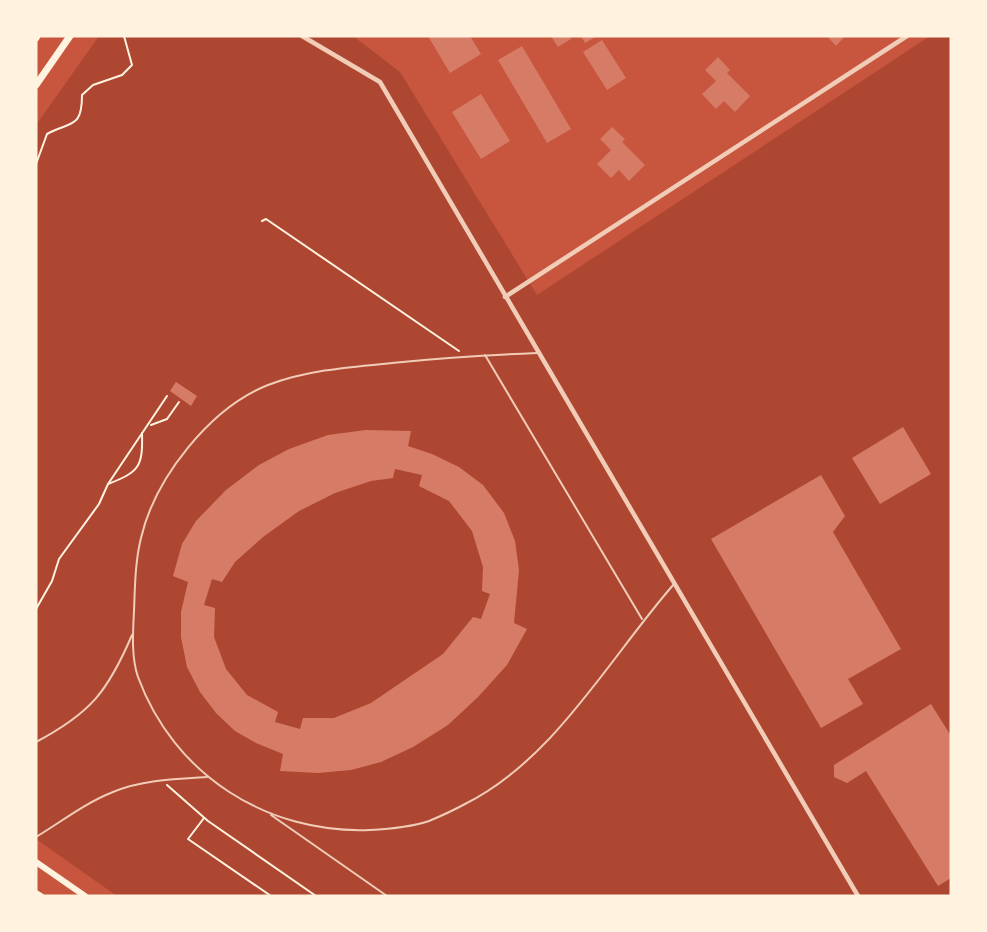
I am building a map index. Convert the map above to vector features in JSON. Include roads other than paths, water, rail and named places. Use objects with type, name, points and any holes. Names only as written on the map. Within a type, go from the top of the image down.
[{"type":"main road","points":[[36,84],[70,36]]},
{"type":"main road","points":[[36,862],[85,896]]},
{"type":"main road","points":[[36,893],[41,896]]},
{"type":"street","points":[[302,36],[380,82],[537,353],[858,896]]},
{"type":"street","points":[[505,297],[907,36]]},
{"type":"lane","points":[[387,896],[270,814],[237,797],[207,777],[178,745],[156,715],[137,674],[133,633],[135,585],[141,538],[153,503],[173,469],[205,428],[230,407],[266,386],[308,373],[465,355],[537,353]]},
{"type":"lane","points":[[485,355],[643,620]]},
{"type":"lane","points":[[270,814],[305,826],[343,831],[390,829],[428,821],[468,803],[500,784],[532,755],[588,692],[643,620],[674,584]]},
{"type":"lane","points":[[36,742],[76,717],[99,697],[116,673],[133,633]]},
{"type":"lane","points":[[36,837],[82,808],[113,792],[162,780],[207,777]]}]
